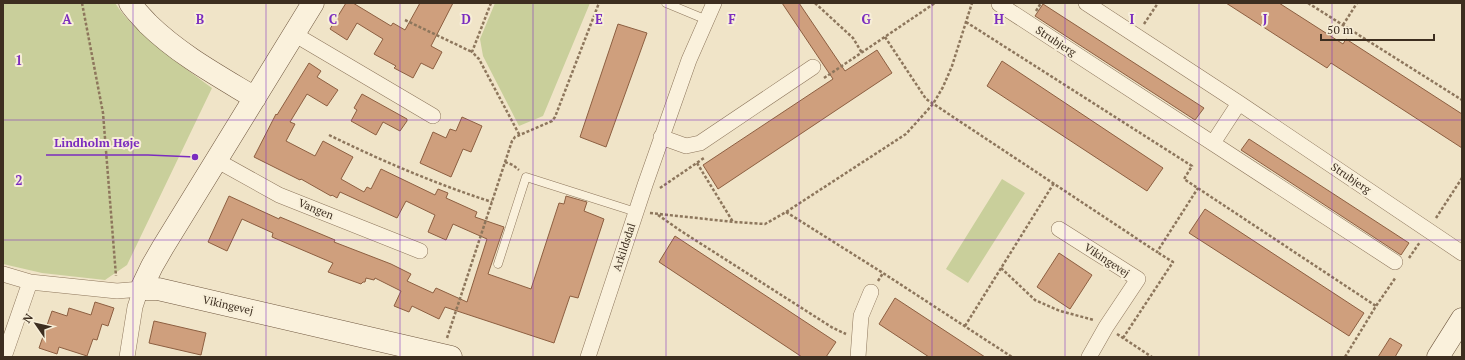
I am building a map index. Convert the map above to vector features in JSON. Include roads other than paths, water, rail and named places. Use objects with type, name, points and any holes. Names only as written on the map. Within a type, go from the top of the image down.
[{"type":"street","points":[[130,3],[156,31],[190,59],[255,98]]},
{"type":"street","points":[[127,357],[135,307],[141,290],[159,253],[313,3]]},
{"type":"street","name":"Arkildsdal","points":[[588,357],[661,137],[689,60],[714,3]]},
{"type":"street","name":"Strubjerg","points":[[1086,3],[1239,103],[1462,253]]},
{"type":"street","name":"Strubjerg","points":[[999,4],[1394,262]]},
{"type":"street","points":[[294,34],[433,116]]},
{"type":"street","points":[[661,137],[686,146],[700,143],[813,67]]},
{"type":"street","points":[[1213,144],[1239,103]]},
{"type":"street","name":"Vangen","points":[[216,160],[280,195],[420,251]]},
{"type":"street","name":"Vikingevej","points":[[1059,229],[1138,279],[1106,327],[1089,357]]},
{"type":"street","name":"Vikingevej","points":[[3,274],[30,282],[117,291],[158,289],[451,357]]},
{"type":"street","points":[[4,357],[30,282]]},
{"type":"street","points":[[858,357],[861,316],[871,292]]},
{"type":"street","points":[[1438,357],[1462,319]]},
{"type":"lane","points":[[666,3],[707,20]]},
{"type":"lane","points":[[498,264],[526,177],[636,212]]},
{"type":"place","name":"Lindholm Høje","points":[[195,157]]}]
